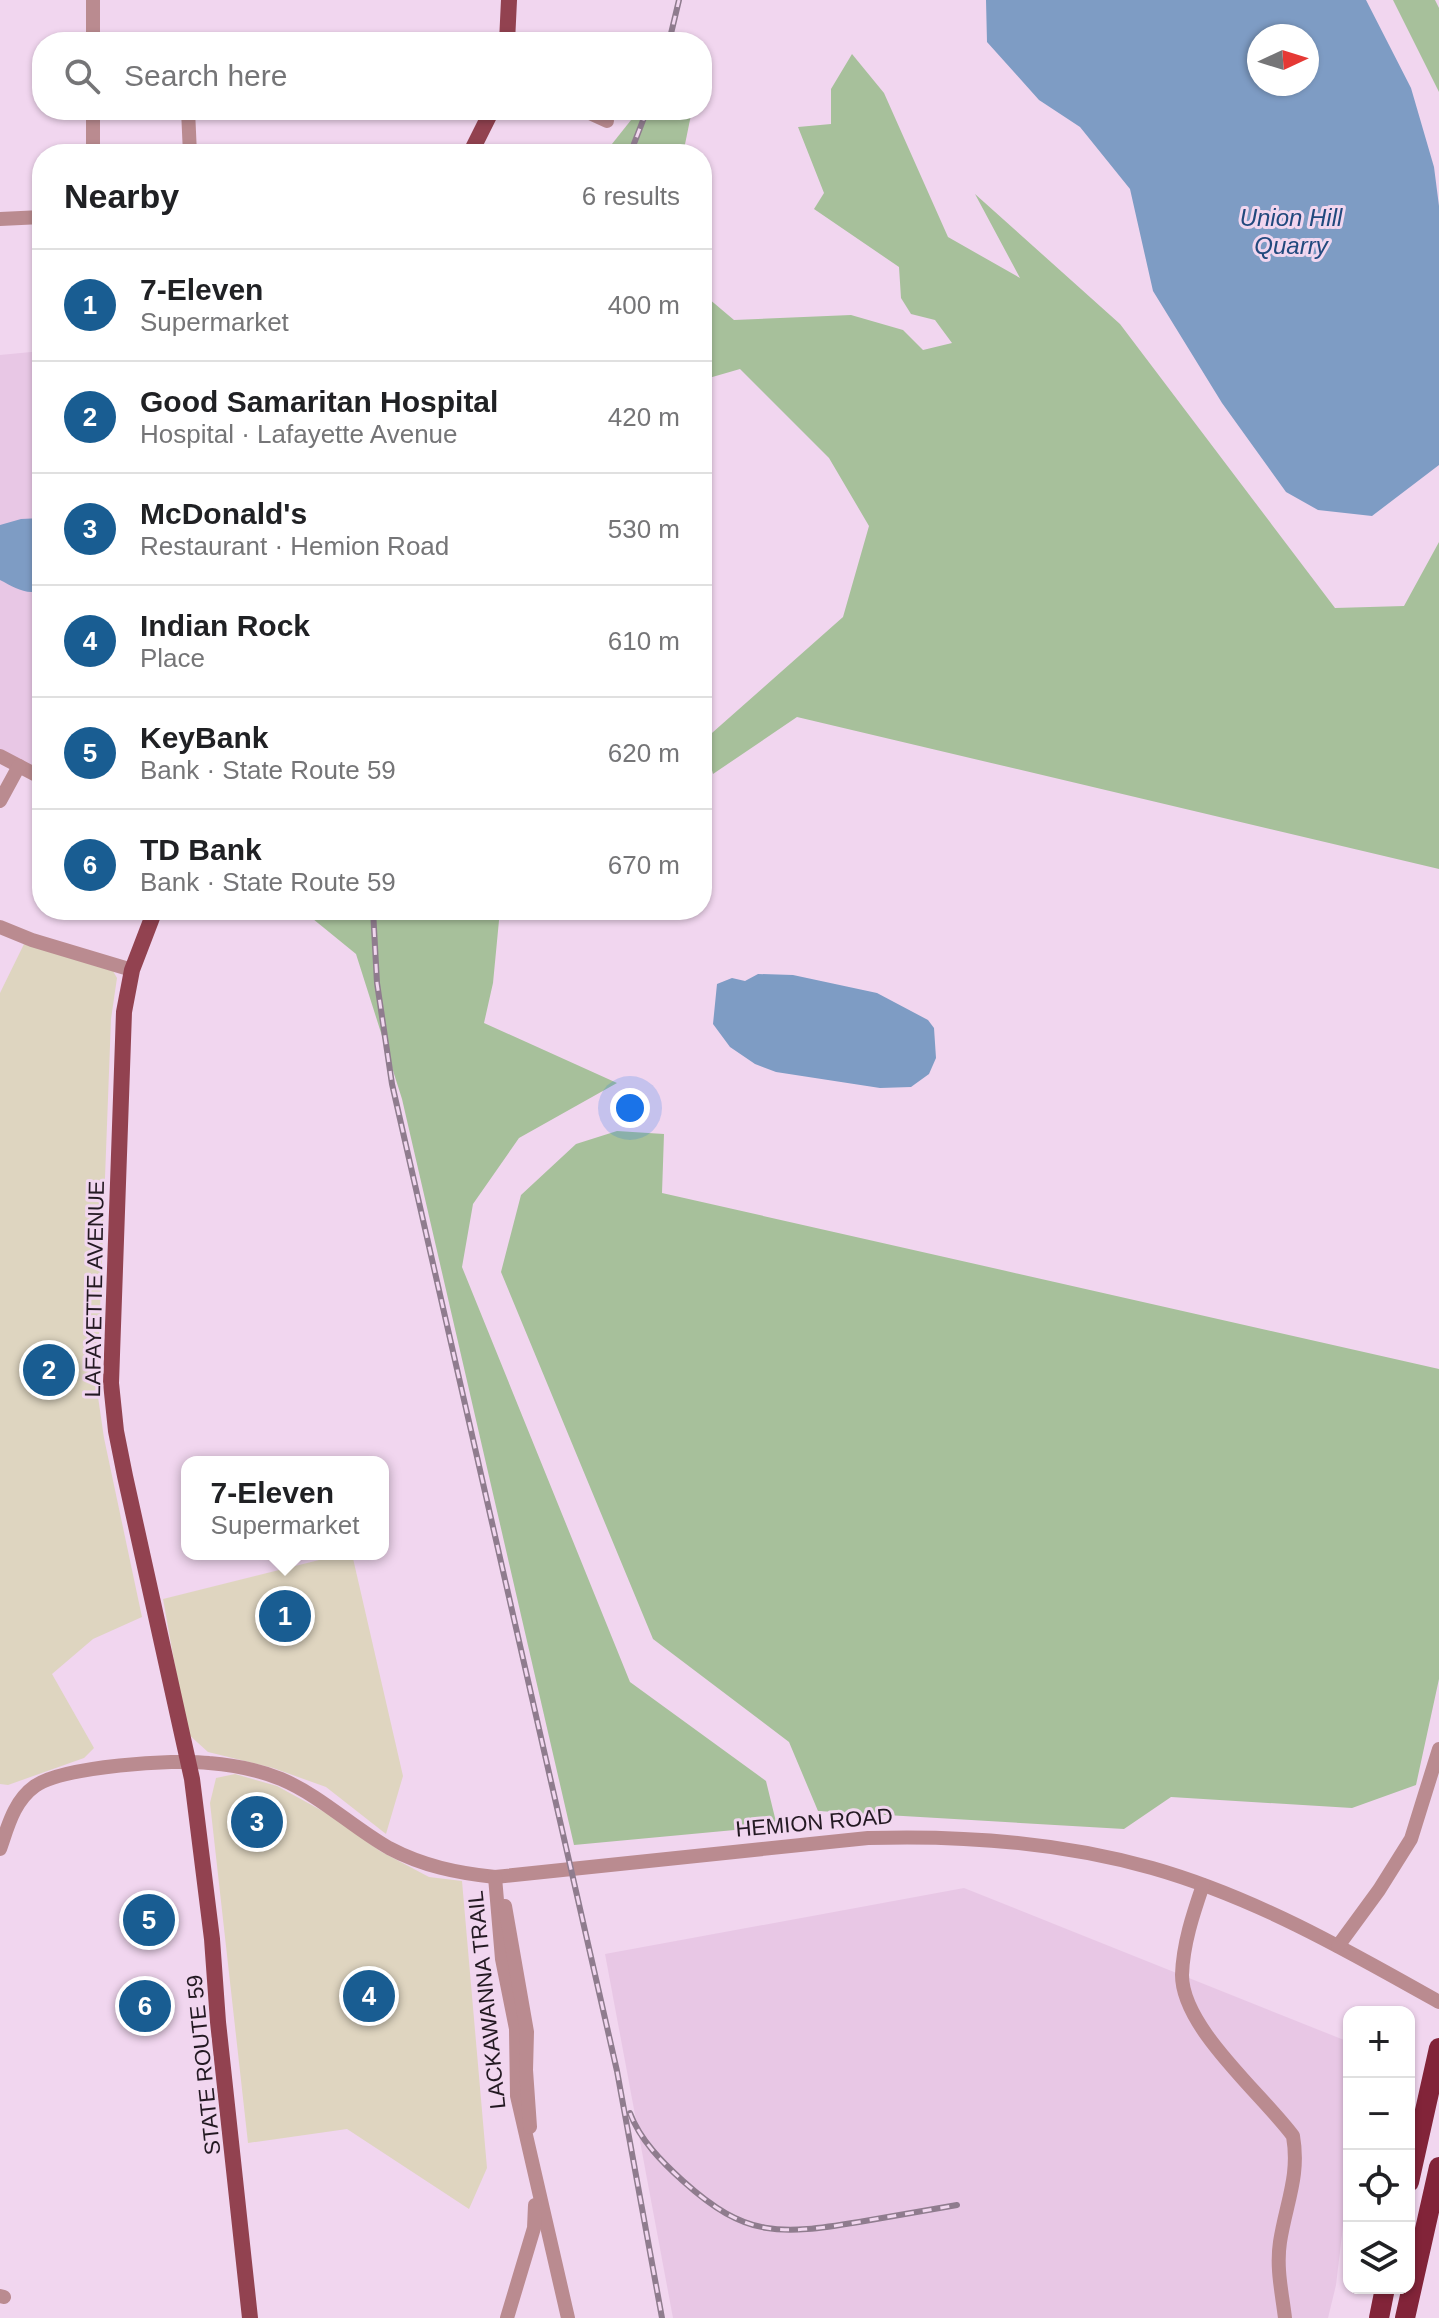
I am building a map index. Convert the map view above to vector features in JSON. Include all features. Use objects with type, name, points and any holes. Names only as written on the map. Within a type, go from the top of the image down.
[{"type":"highway","points":[[1415,2155],[1439,2048]]},
{"type":"highway","points":[[1405,2318],[1439,2167]]},
{"type":"highway","points":[[1379,2318],[1384,2294]]},
{"type":"main road","points":[[507,32],[509,0]]},
{"type":"main road","points":[[475,144],[487,120]]},
{"type":"main road","name":"LAFAYETTE AVENUE","points":[[151,920],[132,970],[124,1012],[111,1383],[116,1431],[178,1707],[187,1762]]},
{"type":"main road","name":"STATE ROUTE 59","points":[[187,1762],[212,1939],[250,2318]]},
{"type":"street","points":[[93,0],[93,32]]},
{"type":"street","points":[[93,120],[93,144]]},
{"type":"street","points":[[188,120],[190,144]]},
{"type":"street","points":[[0,219],[32,217]]},
{"type":"street","points":[[0,756],[32,773]]},
{"type":"street","points":[[0,801],[19,766]]},
{"type":"street","points":[[0,927],[32,940],[132,970]]},
{"type":"street","points":[[1338,1946],[1400,1859],[1422,1809],[1439,1749]]},
{"type":"street","name":"HEMION ROAD","points":[[0,1849],[13,1811],[35,1786],[56,1776],[87,1769],[187,1762],[236,1767],[280,1779],[305,1791],[366,1833],[412,1859],[467,1875],[495,1877],[868,1838],[922,1836],[1038,1844],[1152,1868],[1257,1906],[1338,1946],[1439,2002]]},
{"type":"street","name":"LACKAWANNA TRAIL","points":[[495,1877],[502,1959],[516,2029],[517,2096],[568,2318]]},
{"type":"street","points":[[1203,1885],[1190,1923],[1184,1957],[1182,1979],[1188,2006],[1200,2027],[1293,2136],[1296,2177],[1280,2241],[1278,2265],[1285,2318]]},
{"type":"street","name":"LACKAWANNA TRAIL","points":[[507,2318],[534,2228],[537,2188]]},
{"type":"street","points":[[522,2266],[538,2252],[554,2261]]},
{"type":"shaded area","points":[[32,352],[32,777],[0,761],[0,355]]},
{"type":"shaded area","points":[[24,944],[113,971],[117,978],[111,1019],[97,1390],[104,1438],[142,1617],[93,1639],[52,1674],[94,1748],[84,1758],[8,1785],[0,1784],[0,993]]},
{"type":"shaded area","points":[[319,1560],[353,1560],[403,1776],[386,1834],[326,1787],[273,1768],[208,1752],[187,1733],[163,1599]]},
{"type":"shaded area","points":[[235,1774],[277,1786],[328,1814],[380,1851],[429,1877],[462,1881],[487,2168],[469,2209],[347,2129],[248,2143],[210,1803],[216,1778]]},
{"type":"shaded area","points":[[964,1888],[1343,2040],[1343,2226],[1336,2285],[1328,2318],[673,2318],[605,1954]]},
{"type":"green space","points":[[1393,0],[1435,0],[1439,8],[1439,92]]},
{"type":"green space","points":[[852,54],[884,93],[948,237],[1020,278],[975,194],[1120,324],[1335,608],[1404,606],[1439,542],[1439,869],[797,717],[713,774],[712,733],[843,617],[869,526],[829,458],[740,369],[712,377],[712,301],[734,320],[851,315],[903,330],[923,350],[952,343],[935,320],[911,314],[901,298],[899,267],[814,209],[824,193],[798,127],[831,124],[831,89]]},
{"type":"green space","points":[[631,120],[690,120],[685,144],[612,144]]},
{"type":"green space","points":[[314,920],[499,920],[493,983],[484,1023],[617,1083],[519,1138],[473,1204],[462,1267],[630,1682],[766,1781],[777,1826],[574,1845],[402,1099],[356,954]]},
{"type":"green space","points":[[617,1131],[664,1134],[662,1193],[1439,1369],[1439,1679],[1416,1785],[1352,1808],[1171,1797],[1124,1829],[818,1811],[789,1742],[653,1639],[501,1272],[521,1195],[576,1144]]},
{"type":"water","name":"Union Hill Quarry","points":[[986,0],[1366,0],[1411,88],[1434,167],[1439,206],[1439,465],[1372,516],[1318,510],[1286,492],[1222,403],[1153,291],[1130,189],[1080,127],[1039,100],[987,42]]},
{"type":"water","points":[[32,518],[32,592],[0,580],[0,525]]},
{"type":"water","points":[[758,974],[793,975],[877,993],[928,1020],[934,1028],[936,1058],[929,1074],[911,1087],[880,1088],[776,1072],[755,1064],[730,1047],[713,1024],[717,984],[732,978],[745,981]]},
{"type":"railway","points":[[671,32],[679,0]]},
{"type":"railway","points":[[634,144],[643,120]]},
{"type":"railway","points":[[374,920],[377,983],[392,1084],[617,2071],[662,2318]]},
{"type":"railway","points":[[630,2113],[660,2158],[705,2200],[726,2213],[765,2228],[807,2229],[957,2205]]},
{"type":"place","name":"Good Samaritan Hospital","points":[[49,1370]]},
{"type":"place","name":"7-Eleven","points":[[285,1616]]},
{"type":"place","name":"McDonald's","points":[[257,1822]]},
{"type":"place","name":"KeyBank","points":[[149,1920]]},
{"type":"place","name":"Indian Rock","points":[[369,1996]]},
{"type":"place","name":"TD Bank","points":[[145,2006]]}]
